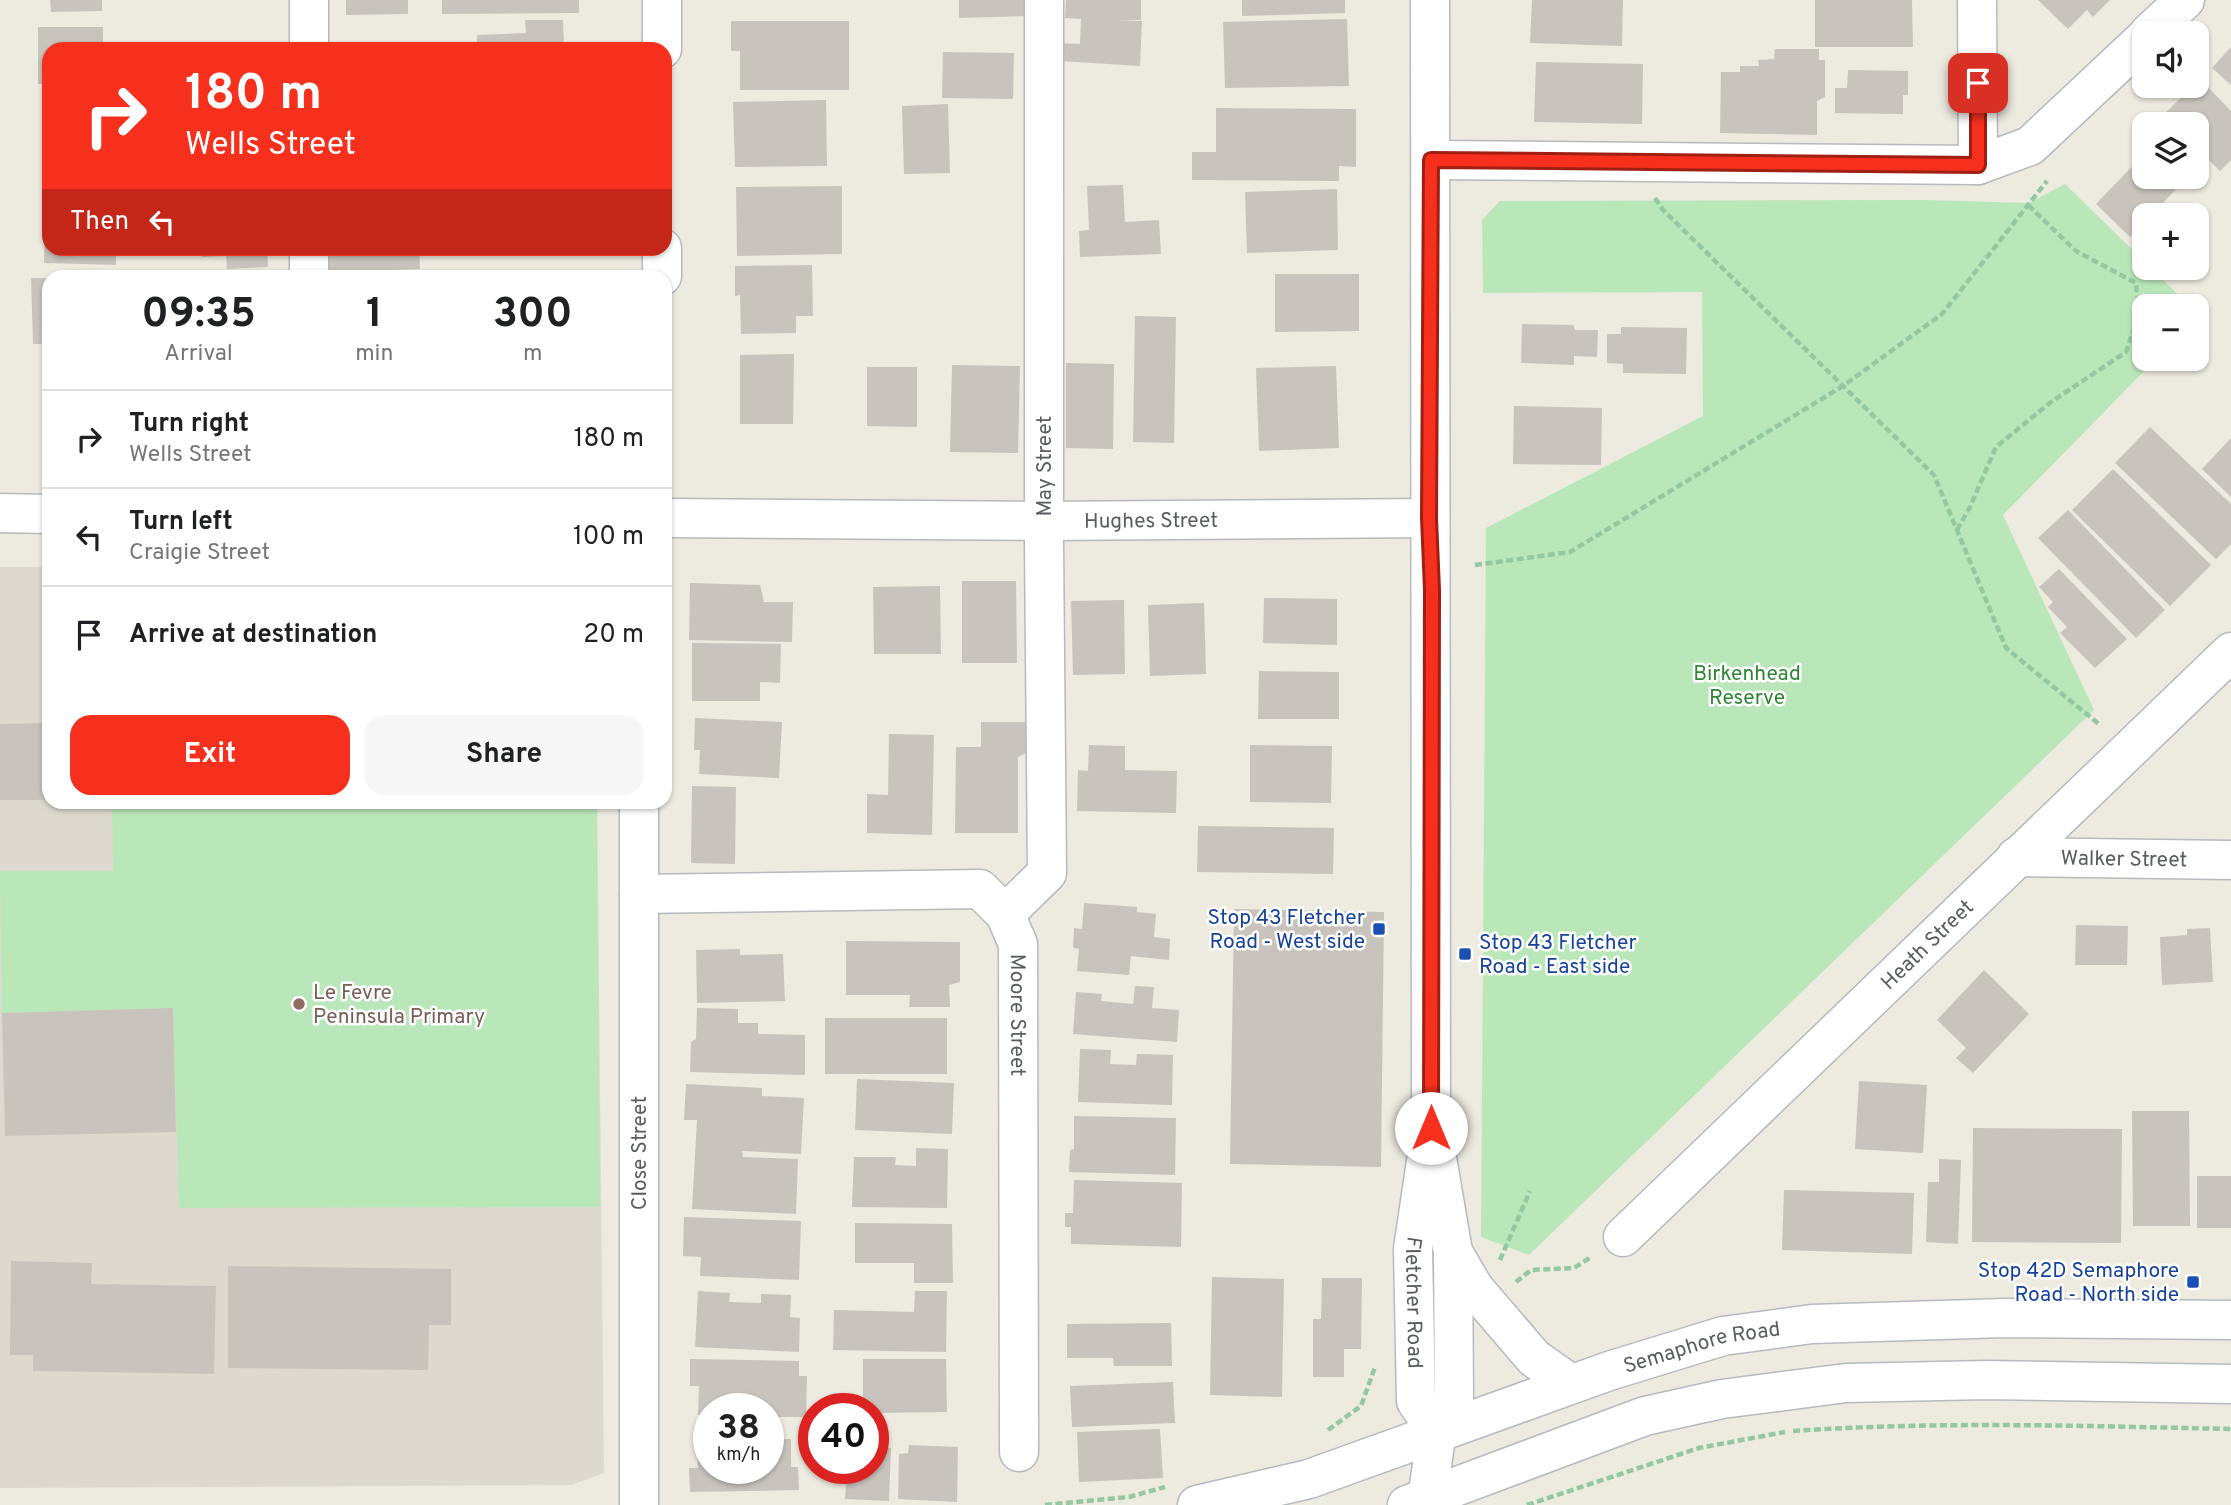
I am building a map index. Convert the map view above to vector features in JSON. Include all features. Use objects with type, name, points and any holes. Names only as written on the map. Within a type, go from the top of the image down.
[{"type":"street","points":[[309,0],[309,42]]},
{"type":"street","points":[[662,0],[662,42]]},
{"type":"street","name":"May Street","points":[[1005,914],[1047,873],[1044,0]]},
{"type":"street","name":"Fletcher Road","points":[[1430,0],[1431,1128],[1413,1248],[1416,1401],[1437,1432]]},
{"type":"street","points":[[1977,0],[1978,165]]},
{"type":"street","points":[[2163,21],[2185,0]]},
{"type":"street","points":[[1431,160],[1978,165],[2029,146],[2132,50]]},
{"type":"street","points":[[0,513],[42,514]]},
{"type":"street","name":"Hughes Street","points":[[672,518],[1044,521],[1429,518]]},
{"type":"street","name":"Heath Street","points":[[1623,1237],[2231,652]]},
{"type":"street","name":"Close Street","points":[[639,809],[639,1505]]},
{"type":"street","name":"Walker Street","points":[[2016,857],[2231,860]]},
{"type":"street","name":"Moore Street","points":[[639,894],[980,889],[1005,914],[1018,944],[1019,1452]]},
{"type":"street","name":"Fletcher Road","points":[[1420,1503],[1437,1432],[1454,1401],[1453,1252],[1431,1128]]},
{"type":"street","points":[[1453,1252],[1474,1288],[1534,1358],[1571,1384]]},
{"type":"street","name":"Semaphore Road","points":[[1182,1496],[1309,1479],[1571,1384],[1723,1336],[1812,1324],[2005,1318],[2231,1320]]},
{"type":"street","points":[[1420,1503],[1645,1416],[1722,1399],[1846,1383],[1986,1380],[2231,1384]]},
{"type":"path","points":[[1475,565],[1570,552],[1843,386],[1942,314],[2060,165],[2029,146]]},
{"type":"path","points":[[1633,161],[1663,210],[1934,475],[2006,648],[2129,749]]},
{"type":"path","points":[[1957,530],[1996,447],[2051,402],[2126,352],[2139,314],[2136,283],[2076,251],[2028,205]]},
{"type":"path","points":[[1500,1261],[1530,1191]]},
{"type":"path","points":[[1510,1287],[1531,1270],[1574,1268],[1623,1237]]},
{"type":"path","points":[[1324,1432],[1362,1406],[1376,1361]]},
{"type":"path","points":[[1527,1505],[1699,1448],[1790,1431],[1875,1425],[1948,1424],[2231,1429]]},
{"type":"path","points":[[1045,1505],[1129,1497],[1182,1496]]},
{"type":"shaded area","name":"Le Fevre Peninsula Primary","points":[[0,567],[42,567],[42,809],[597,809],[604,1473],[571,1485],[0,1488]]},
{"type":"green space","name":"Birkenhead Reserve","points":[[2065,184],[2132,249],[2132,280],[2163,280],[2178,294],[2132,294],[2132,371],[2144,371],[2003,515],[2094,710],[1529,1255],[1481,1237],[1486,528],[1703,416],[1702,292],[1483,293],[1482,220],[1500,201],[1926,200],[2029,203]]},
{"type":"green space","points":[[112,809],[597,809],[600,1207],[179,1208],[173,1008],[2,1013],[0,871],[113,871]]},
{"type":"building","points":[[50,0],[102,0],[102,11],[51,12]]},
{"type":"building","points":[[346,0],[408,0],[408,14],[346,15]]},
{"type":"building","points":[[442,0],[579,0],[579,13],[442,14]]},
{"type":"building","points":[[959,0],[1028,0],[1029,16],[959,18]]},
{"type":"building","points":[[1066,0],[1141,0],[1141,20],[1118,20],[1142,21],[1140,66],[1060,61],[1055,43],[1080,44],[1081,19],[1065,18]]},
{"type":"building","points":[[1242,0],[1345,0],[1345,13],[1242,16]]},
{"type":"building","points":[[1532,0],[1623,0],[1622,46],[1530,43]]},
{"type":"building","points":[[1815,0],[1912,0],[1913,47],[1815,47]]},
{"type":"building","points":[[2038,0],[2110,0],[2093,17],[2087,10],[2068,29]]},
{"type":"building","points":[[1347,19],[1349,86],[1225,88],[1223,22]]},
{"type":"building","points":[[525,20],[563,20],[564,42],[477,42],[477,35],[526,33]]},
{"type":"building","points":[[731,21],[849,21],[849,90],[740,90],[740,51],[731,51]]},
{"type":"building","points":[[38,27],[103,27],[103,42],[42,42],[42,84],[38,84]]},
{"type":"building","points":[[2231,47],[2231,85],[2212,68]]},
{"type":"building","points":[[1775,49],[1819,49],[1819,60],[1825,60],[1825,97],[1817,101],[1817,135],[1720,133],[1721,72],[1740,72],[1740,66],[1759,66],[1758,60],[1774,59]]},
{"type":"building","points":[[943,52],[1014,53],[1013,99],[942,98]]},
{"type":"building","points":[[1536,62],[1643,64],[1642,124],[1534,122]]},
{"type":"building","points":[[1848,70],[1908,71],[1908,95],[1903,95],[1903,114],[1835,113],[1835,88],[1847,88]]},
{"type":"building","points":[[2209,88],[2231,111],[2231,160],[2220,171],[2209,160],[2209,112],[2166,112],[2181,98],[2209,98]]},
{"type":"building","points":[[826,100],[827,166],[735,167],[733,102]]},
{"type":"building","points":[[948,104],[950,173],[904,174],[902,106]]},
{"type":"building","points":[[1216,108],[1356,109],[1356,167],[1339,166],[1339,181],[1192,180],[1192,152],[1216,152]]},
{"type":"building","points":[[2132,166],[2132,189],[2176,189],[2163,203],[2132,203],[2130,237],[2096,204]]},
{"type":"building","points":[[1123,185],[1125,222],[1159,220],[1161,254],[1080,257],[1079,231],[1089,230],[1087,186]]},
{"type":"building","points":[[842,186],[842,254],[737,256],[736,187]]},
{"type":"building","points":[[1337,189],[1338,250],[1247,253],[1245,192]]},
{"type":"building","points":[[44,256],[116,256],[116,265],[44,263]]},
{"type":"building","points":[[226,256],[267,256],[268,267],[227,269]]},
{"type":"building","points":[[326,256],[419,256],[420,269],[327,270]]},
{"type":"building","points":[[812,265],[813,316],[796,316],[796,333],[741,334],[740,295],[735,296],[735,266]]},
{"type":"building","points":[[1275,274],[1359,274],[1359,331],[1275,332]]},
{"type":"building","points":[[31,278],[42,278],[42,344],[33,344]]},
{"type":"building","points":[[1135,316],[1176,317],[1174,443],[1133,442]]},
{"type":"building","points":[[1522,324],[1573,325],[1575,330],[1598,330],[1597,357],[1574,356],[1574,365],[1521,363]]},
{"type":"building","points":[[1621,327],[1687,328],[1686,374],[1623,373],[1623,364],[1607,363],[1607,334],[1621,334]]},
{"type":"building","points":[[794,354],[793,424],[740,424],[740,355]]},
{"type":"building","points":[[1066,363],[1114,364],[1113,449],[1066,448]]},
{"type":"building","points":[[952,365],[1020,366],[1018,453],[950,452]]},
{"type":"building","points":[[1336,366],[1339,448],[1259,451],[1256,368]]},
{"type":"building","points":[[867,367],[917,367],[917,427],[867,426]]},
{"type":"building","points":[[1514,406],[1602,408],[1601,465],[1513,464]]},
{"type":"building","points":[[2150,427],[2231,504],[2231,544],[2216,559],[2115,463]]},
{"type":"building","points":[[2231,438],[2231,497],[2202,469]]},
{"type":"building","points":[[2113,469],[2211,565],[2170,606],[2072,510]]},
{"type":"building","points":[[2068,510],[2165,610],[2136,638],[2038,538]]},
{"type":"building","points":[[2059,569],[2127,639],[2095,668],[2060,633],[2067,627],[2048,607],[2053,602],[2039,587]]},
{"type":"building","points":[[962,581],[1016,581],[1017,663],[962,663]]},
{"type":"building","points":[[690,583],[760,585],[764,602],[793,602],[792,642],[689,640]]},
{"type":"building","points":[[940,586],[941,654],[874,654],[873,587]]},
{"type":"building","points":[[1264,598],[1337,599],[1337,645],[1263,643]]},
{"type":"building","points":[[1124,600],[1125,674],[1073,675],[1071,601]]},
{"type":"building","points":[[1204,603],[1206,674],[1150,676],[1148,605]]},
{"type":"building","points":[[692,643],[781,644],[780,683],[760,682],[760,701],[692,701]]},
{"type":"building","points":[[1259,671],[1339,672],[1339,719],[1258,719]]},
{"type":"building","points":[[695,718],[782,722],[779,778],[699,774],[700,750],[694,750]]},
{"type":"building","points":[[981,722],[1028,722],[1028,752],[1018,757],[1018,833],[955,833],[956,747],[981,747]]},
{"type":"building","points":[[42,723],[42,800],[0,800],[0,724]]},
{"type":"building","points":[[889,734],[934,735],[932,835],[867,833],[867,794],[888,795]]},
{"type":"building","points":[[1089,745],[1125,746],[1125,770],[1177,771],[1176,813],[1077,811],[1078,770],[1088,771]]},
{"type":"building","points":[[1250,745],[1332,746],[1331,803],[1250,802]]},
{"type":"building","points":[[692,786],[736,787],[735,864],[691,863]]},
{"type":"building","points":[[1198,826],[1334,828],[1333,874],[1197,872]]},
{"type":"building","points":[[1084,903],[1137,907],[1137,912],[1156,914],[1154,937],[1170,939],[1169,960],[1131,956],[1129,975],[1077,971],[1079,949],[1073,948],[1074,928],[1082,929]]},
{"type":"building","points":[[1234,909],[1384,912],[1381,1167],[1230,1164]]},
{"type":"building","points":[[2076,925],[2128,926],[2127,965],[2075,965]]},
{"type":"building","points":[[2210,928],[2213,982],[2162,985],[2160,937],[2187,935],[2187,929]]},
{"type":"building","points":[[846,941],[960,942],[960,982],[949,985],[950,1007],[909,1007],[910,995],[846,995]]},
{"type":"building","points":[[740,949],[740,955],[783,954],[785,1001],[697,1003],[696,950]]},
{"type":"building","points":[[1984,970],[2029,1014],[1973,1073],[1956,1058],[1966,1048],[1937,1020]]},
{"type":"building","points":[[1135,986],[1154,987],[1152,1008],[1179,1010],[1177,1042],[1073,1034],[1076,992],[1102,994],[1101,1001],[1133,1004]]},
{"type":"building","points":[[173,1008],[176,1132],[5,1136],[2,1013]]},
{"type":"building","points":[[697,1008],[738,1009],[738,1023],[758,1023],[758,1034],[805,1035],[805,1075],[690,1072],[691,1042],[696,1039]]},
{"type":"building","points":[[825,1018],[947,1018],[947,1074],[825,1074]]},
{"type":"building","points":[[1080,1049],[1111,1050],[1110,1064],[1136,1065],[1137,1054],[1173,1055],[1172,1105],[1078,1102]]},
{"type":"building","points":[[857,1079],[954,1083],[952,1134],[855,1130]]},
{"type":"building","points":[[1859,1081],[1927,1085],[1923,1153],[1855,1149]]},
{"type":"building","points":[[686,1084],[762,1088],[762,1096],[804,1098],[801,1154],[742,1151],[743,1157],[798,1159],[796,1214],[692,1209],[697,1120],[684,1120]]},
{"type":"building","points":[[2132,1111],[2189,1111],[2190,1226],[2133,1226]]},
{"type":"building","points":[[1074,1116],[1176,1118],[1175,1175],[1069,1172],[1070,1150],[1074,1149]]},
{"type":"building","points":[[1973,1128],[2122,1129],[2121,1243],[1972,1242]]},
{"type":"building","points":[[916,1148],[948,1149],[947,1208],[852,1207],[854,1157],[896,1157],[895,1165],[916,1166]]},
{"type":"building","points":[[1939,1159],[1961,1160],[1958,1244],[1926,1242],[1928,1182],[1939,1182]]},
{"type":"building","points":[[2197,1176],[2231,1176],[2231,1228],[2197,1228]]},
{"type":"building","points":[[1074,1180],[1182,1183],[1181,1247],[1071,1244],[1071,1227],[1065,1227],[1065,1213],[1073,1213]]},
{"type":"building","points":[[1784,1190],[1914,1193],[1912,1254],[1782,1250]]},
{"type":"building","points":[[684,1217],[801,1221],[799,1280],[700,1276],[701,1257],[683,1256]]},
{"type":"building","points":[[855,1223],[952,1224],[953,1283],[914,1283],[914,1263],[855,1263]]},
{"type":"building","points":[[11,1261],[92,1263],[91,1284],[216,1286],[214,1374],[33,1371],[33,1355],[10,1355]]},
{"type":"building","points":[[228,1266],[451,1269],[451,1325],[429,1325],[428,1370],[228,1368]]},
{"type":"building","points":[[1212,1277],[1284,1279],[1282,1397],[1210,1395]]},
{"type":"building","points":[[1322,1278],[1362,1278],[1361,1349],[1344,1349],[1344,1377],[1313,1377],[1313,1319],[1321,1319]]},
{"type":"building","points":[[698,1291],[730,1293],[729,1302],[761,1303],[761,1294],[791,1295],[790,1317],[800,1318],[799,1352],[695,1347]]},
{"type":"building","points":[[915,1291],[947,1291],[946,1352],[833,1350],[834,1310],[914,1312]]},
{"type":"building","points":[[1171,1323],[1172,1366],[1114,1366],[1113,1358],[1067,1358],[1067,1324]]},
{"type":"building","points":[[690,1359],[799,1361],[799,1376],[807,1376],[807,1393],[798,1393],[798,1417],[784,1417],[784,1393],[699,1393],[699,1386],[690,1386]]},
{"type":"building","points":[[863,1359],[946,1359],[947,1412],[889,1413],[889,1393],[863,1393]]},
{"type":"building","points":[[1173,1382],[1175,1423],[1072,1427],[1070,1386]]},
{"type":"building","points":[[1160,1429],[1163,1478],[1079,1482],[1077,1432]]},
{"type":"building","points":[[784,1439],[791,1439],[791,1467],[798,1467],[799,1490],[690,1492],[689,1468],[693,1468],[693,1484],[784,1484]]},
{"type":"building","points":[[909,1445],[958,1447],[957,1502],[898,1499],[899,1454],[908,1453]]},
{"type":"building","points":[[891,1448],[889,1501],[845,1499],[846,1484],[889,1484]]},
{"type":"place","name":"Stop 43 Fletcher Road - West side","points":[[1379,929]]},
{"type":"place","name":"Stop 43 Fletcher Road - East side","points":[[1465,954]]},
{"type":"place","name":"Le Fevre Peninsula Primary","points":[[299,1004]]},
{"type":"place","name":"Stop 42D Semaphore Road - North side","points":[[2193,1282]]},
{"type":"route","points":[[1431,1128],[1431,160],[1978,165],[1978,83]]}]
